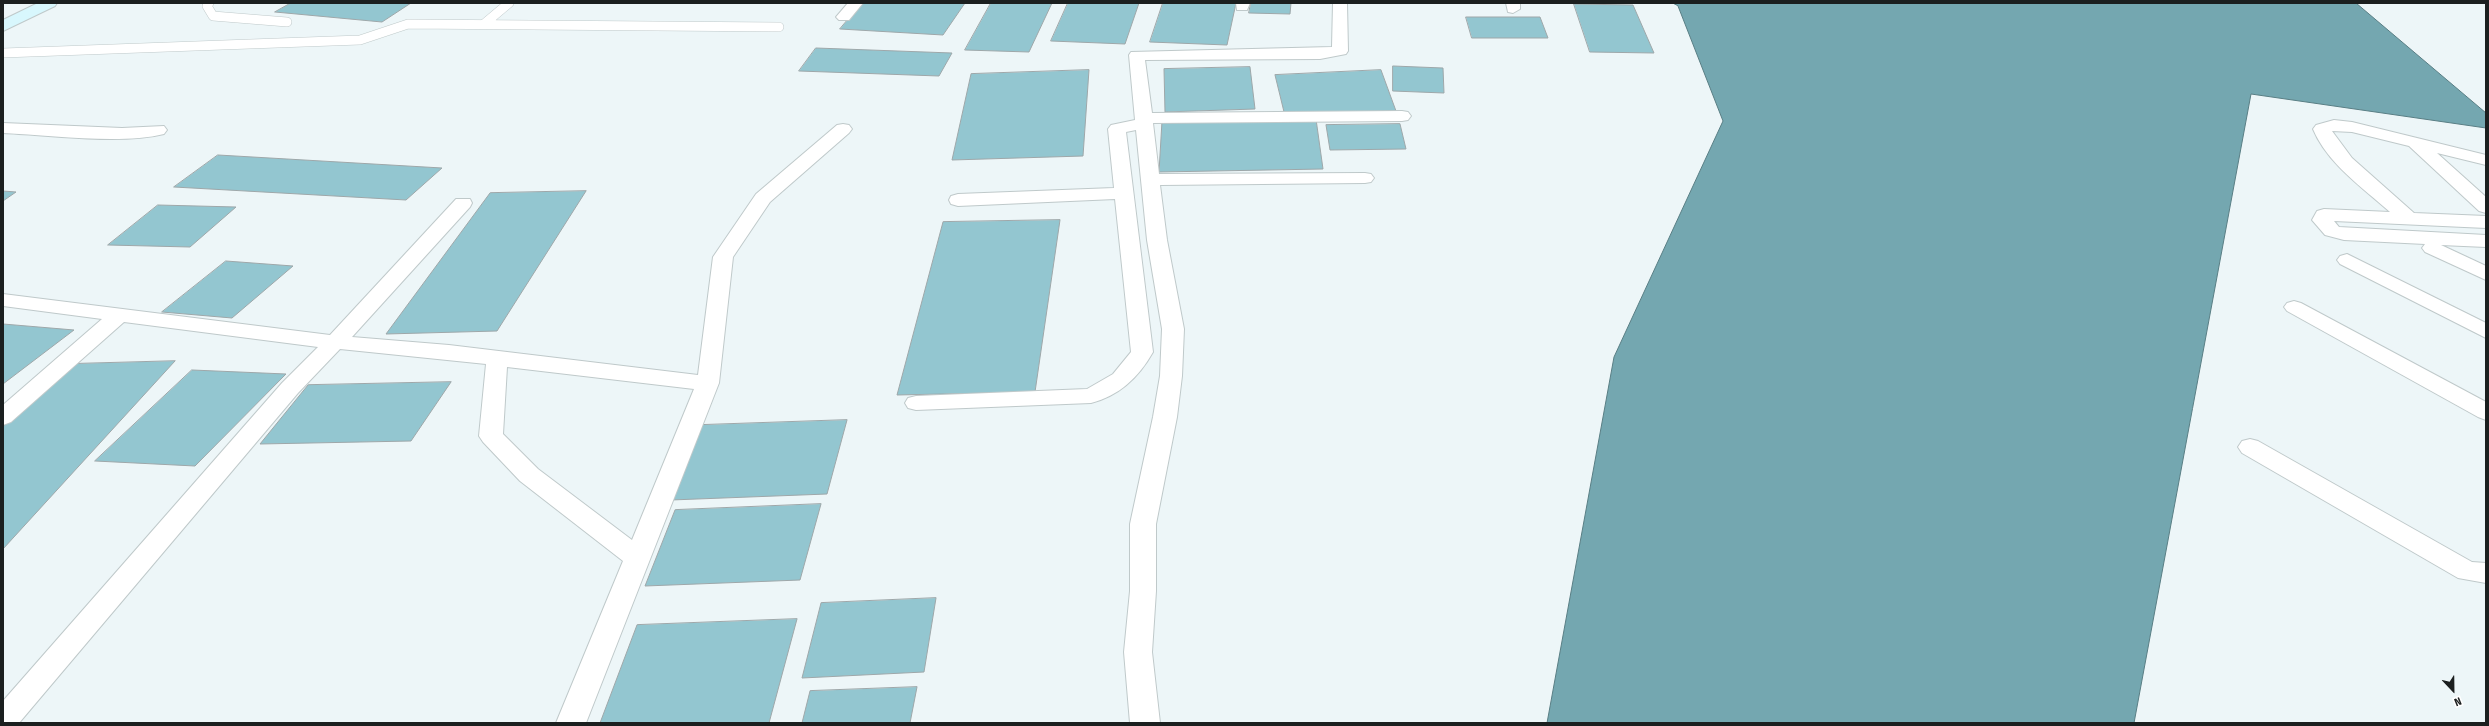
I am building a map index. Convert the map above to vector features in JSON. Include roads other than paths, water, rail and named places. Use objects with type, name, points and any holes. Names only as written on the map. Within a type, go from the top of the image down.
[{"type":"street","points":[[3,26],[50,3]]},
{"type":"street","points":[[844,17],[856,3]]},
{"type":"street","points":[[1145,723],[1138,652],[1143,591],[1143,524],[1165,417],[1171,376],[1173,329],[1157,240],[1149,180],[1137,55],[1320,54],[1340,51],[1340,3]]},
{"type":"street","points":[[916,403],[1091,396],[1117,384],[1134,369],[1142,352],[1117,129],[1143,120],[1402,116]]},
{"type":"street","points":[[2409,219],[2335,152],[2325,138],[2322,129],[2325,127],[2342,125],[2486,160]]},
{"type":"street","points":[[3,128],[122,133],[158,130]]},
{"type":"street","points":[[571,723],[708,383],[723,257],[763,198],[843,129]]},
{"type":"street","points":[[2414,142],[2486,208]]},
{"type":"street","points":[[1149,180],[1364,178]]},
{"type":"street","points":[[958,200],[1124,193]]},
{"type":"street","points":[[3,721],[290,388],[336,342],[463,203]]},
{"type":"street","points":[[2486,222],[2324,216],[2322,220],[2332,231],[2358,236],[2486,241]]},
{"type":"street","points":[[2432,248],[2486,274]]},
{"type":"street","points":[[2347,260],[2486,331]]},
{"type":"street","points":[[3,300],[336,342],[449,352],[497,359],[708,383]]},
{"type":"street","points":[[2294,307],[2486,412]]},
{"type":"street","points":[[3,417],[120,314]]},
{"type":"street","points":[[497,359],[491,436],[529,475],[638,558]]},
{"type":"street","points":[[2250,447],[2467,571],[2486,573]]},
{"type":"lane","points":[[209,3],[207,6],[213,16],[287,22]]},
{"type":"lane","points":[[484,24],[509,3]]},
{"type":"lane","points":[[3,53],[360,40],[408,24],[779,27]]},
{"type":"water","points":[[1673,3],[2356,3],[2486,113],[2486,128],[2251,94],[2134,723],[1547,723],[1614,357],[1723,121],[1678,6]]}]
